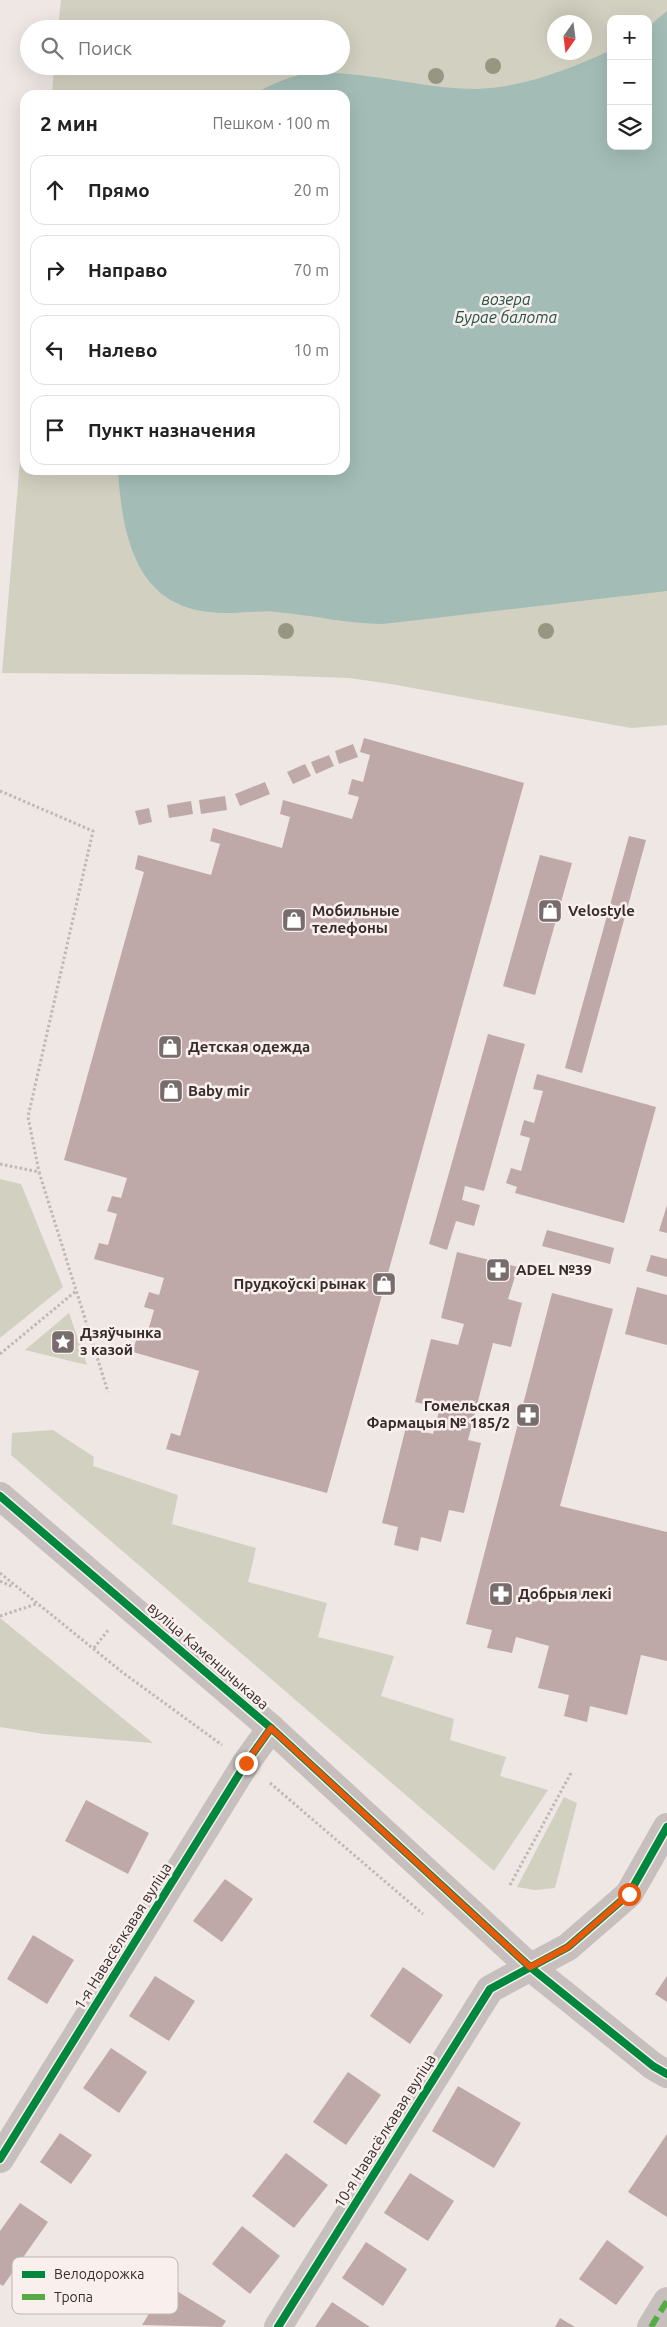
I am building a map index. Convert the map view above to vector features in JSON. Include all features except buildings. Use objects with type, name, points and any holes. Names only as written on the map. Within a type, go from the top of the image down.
[{"type":"street","name":"вуліца Каменшчыкава","points":[[0,1496],[271,1728],[530,1967],[653,2066],[667,2074]]},
{"type":"street","name":"1-я Навасёлкавая вуліца","points":[[0,2159],[246,1763],[271,1728]]},
{"type":"street","name":"10-я Навасёлкавая вуліца","points":[[278,2327],[490,1989],[568,1947],[629,1894],[667,1827]]},
{"type":"street","points":[[652,2327],[667,2301]]},
{"type":"path","points":[[0,791],[92,832],[28,1117],[38,1172],[108,1392]]},
{"type":"path","points":[[0,1164],[38,1172]]},
{"type":"path","points":[[0,1354],[76,1291]]},
{"type":"path","points":[[0,1573],[17,1589],[122,1672],[246,1763],[428,1918]]},
{"type":"path","points":[[0,1582],[17,1589]]},
{"type":"path","points":[[0,1616],[37,1604]]},
{"type":"path","points":[[510,1885],[571,1774]]},
{"type":"shaded area","name":"возера Бурае балота","points":[[61,0],[667,0],[667,725],[631,728],[349,678],[261,675],[2,673],[20,461],[20,475],[350,475],[350,90],[52,90],[53,75],[350,75],[350,20],[59,20]]},
{"type":"shaded area","points":[[0,1179],[21,1184],[63,1287],[0,1338]]},
{"type":"shaded area","points":[[69,1313],[87,1365],[25,1350]]},
{"type":"shaded area","points":[[53,1430],[94,1457],[93,1466],[178,1495],[172,1524],[256,1548],[248,1582],[327,1603],[318,1637],[394,1656],[381,1696],[454,1719],[450,1740],[506,1757],[500,1776],[548,1790],[494,1871],[11,1455],[12,1433]]},
{"type":"shaded area","points":[[0,1618],[153,1743],[44,1734],[0,1727]]},
{"type":"shaded area","points":[[564,1797],[577,1803],[555,1888],[535,1890],[517,1887]]},
{"type":"water","name":"возера Бурае балота","points":[[667,11],[667,591],[383,624],[356,623],[277,612],[209,612],[184,606],[164,595],[148,580],[137,561],[129,540],[123,517],[118,475],[350,475],[350,90],[261,90],[298,75],[350,75],[456,88],[493,88],[545,76],[592,60],[607,52],[607,150],[652,150],[652,24]]},
{"type":"marked path","points":[[651,2327],[667,2301]]},
{"type":"cycle path","points":[[0,1496],[271,1728],[530,1967],[653,2066],[667,2074]]},
{"type":"cycle path","points":[[0,2159],[246,1763],[271,1728]]},
{"type":"cycle path","points":[[278,2327],[490,1989],[568,1947],[629,1894],[667,1827]]},
{"type":"place","name":"Velostyle","points":[[550,911]]},
{"type":"place","name":"Мобильные телефоны","points":[[294,920]]},
{"type":"place","name":"Детская одежда","points":[[170,1047]]},
{"type":"place","name":"Baby mir","points":[[171,1091]]},
{"type":"place","name":"ADEL №39","points":[[498,1270]]},
{"type":"place","name":"Прудкоўскі рынак","points":[[384,1284]]},
{"type":"place","name":"Дзяўчынка з казой","points":[[63,1342]]},
{"type":"place","name":"Гомельская Фармацыя № 185/2","points":[[528,1415]]},
{"type":"place","name":"Добрыя лекі","points":[[501,1594]]},
{"type":"route","points":[[246,1763],[271,1728],[530,1967],[568,1947],[629,1894]]}]
